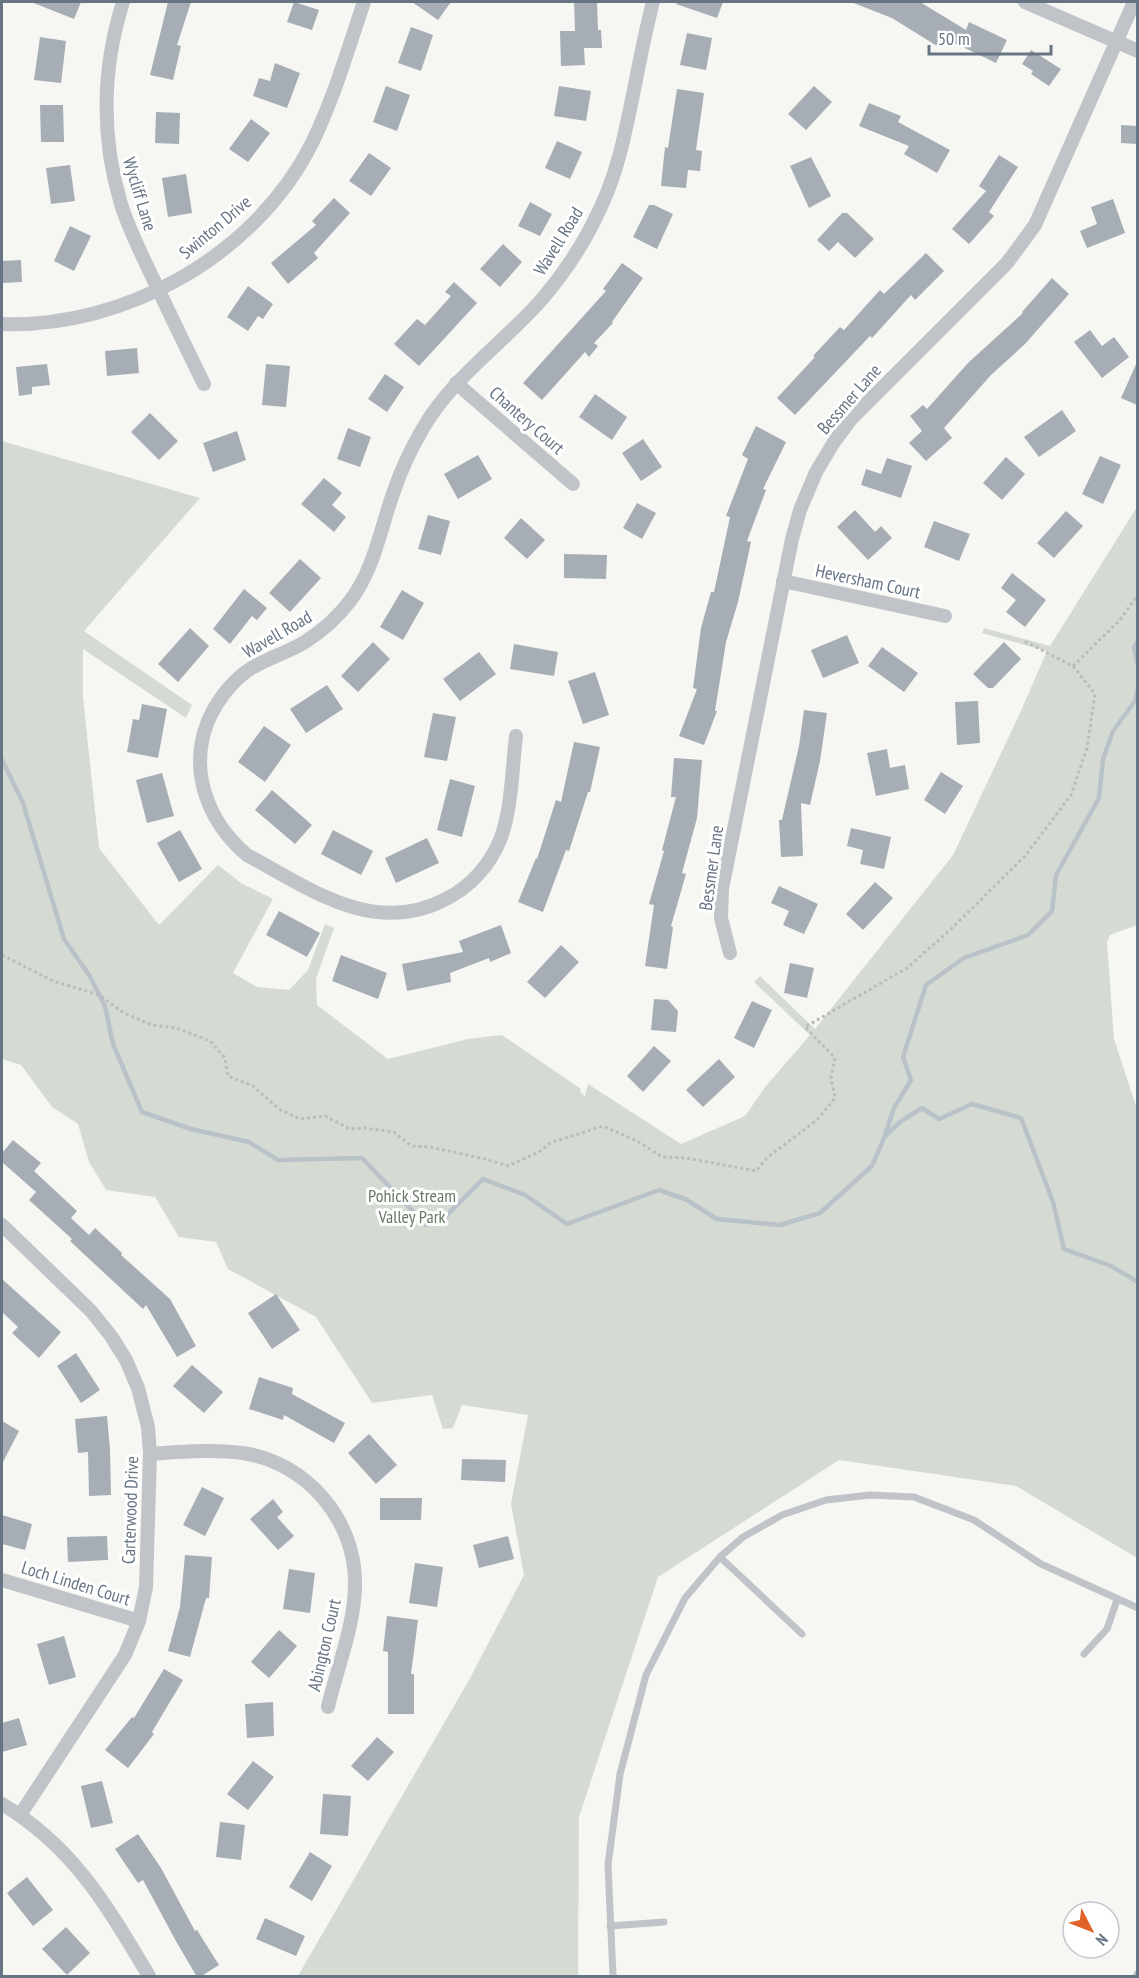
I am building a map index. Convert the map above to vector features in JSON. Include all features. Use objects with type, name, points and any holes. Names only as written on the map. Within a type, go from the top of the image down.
[{"type":"street","name":"Wycliff Lane","points":[[123,2],[111,49],[106,86],[109,153],[122,207],[141,255],[204,384]]},
{"type":"street","name":"Swinton Drive","points":[[2,324],[43,322],[76,317],[125,303],[158,290],[195,270],[238,236],[269,206],[295,171],[311,144],[328,107],[364,2]]},
{"type":"street","name":"Wavell Road","points":[[516,736],[506,820],[500,840],[490,858],[474,879],[456,894],[433,906],[407,913],[378,914],[345,906],[247,855],[234,844],[213,816],[201,774],[201,751],[205,731],[218,702],[245,672],[312,637],[326,627],[351,600],[372,562],[394,492],[410,452],[434,411],[456,383],[544,297],[567,267],[589,231],[607,192],[620,154],[653,2]]},
{"type":"street","points":[[1025,2],[1137,51]]},
{"type":"street","name":"Bessmer Lane","points":[[730,953],[721,918],[722,889],[792,540],[800,510],[816,472],[834,442],[866,402],[1007,263],[1027,239],[1134,2]]},
{"type":"street","name":"Chantery Court","points":[[456,383],[573,484]]},
{"type":"street","name":"Heversham Court","points":[[783,582],[945,616]]},
{"type":"street","name":"Carterwood Drive","points":[[2,1225],[91,1311],[111,1336],[126,1360],[138,1388],[148,1427],[150,1454],[146,1587],[139,1621],[125,1655],[20,1815]]},
{"type":"street","name":"Abington Court","points":[[150,1454],[222,1452],[242,1453],[264,1458],[287,1468],[308,1482],[328,1503],[348,1539],[355,1577],[353,1608],[328,1707]]},
{"type":"street","name":"Loch Linden Court","points":[[2,1580],[139,1621]]},
{"type":"street","points":[[2,1804],[20,1815],[68,1858],[95,1888],[149,1977]]},
{"type":"lane","points":[[613,1977],[608,1865],[620,1774],[646,1675],[685,1598],[720,1557],[743,1537],[782,1515],[826,1500],[870,1495],[915,1497],[974,1520],[1041,1564],[1137,1608]]},
{"type":"lane","points":[[720,1557],[802,1634]]},
{"type":"lane","points":[[1084,1654],[1107,1629],[1117,1600]]},
{"type":"lane","points":[[610,1926],[663,1922]]},
{"type":"path","points":[[1072,666],[1119,621],[1137,595]]},
{"type":"path","points":[[2,955],[53,981],[99,995],[124,1013],[152,1025],[176,1028],[210,1041],[225,1058],[228,1076],[253,1086],[279,1109],[300,1119],[325,1116],[350,1129],[364,1128],[394,1132],[411,1146],[430,1147],[508,1166],[539,1152],[550,1143],[603,1126],[637,1141],[662,1158],[686,1158],[756,1171],[768,1158],[817,1120],[835,1098],[831,1077],[835,1058],[805,1027],[907,968],[950,930],[1025,856],[1071,795],[1087,748],[1095,694],[1072,666],[1024,641]]},
{"type":"green space","name":"Pohick Stream Valley Park","points":[[2,441],[200,498],[84,631],[192,705],[186,718],[83,649],[83,697],[99,848],[159,925],[218,865],[241,883],[273,899],[233,973],[257,987],[289,990],[308,970],[325,924],[334,928],[316,979],[317,1005],[388,1059],[468,1039],[502,1035],[581,1089],[580,1092],[585,1096],[588,1084],[681,1144],[745,1116],[765,1087],[810,1035],[754,982],[760,976],[815,1029],[953,855],[1047,651],[982,633],[984,628],[1050,646],[1137,507],[1137,925],[1110,935],[1107,942],[1114,1039],[1138,1112],[1137,1558],[1016,1486],[839,1460],[658,1577],[579,1817],[578,1976],[298,1976],[469,1680],[524,1575],[511,1504],[528,1415],[462,1405],[453,1428],[443,1429],[432,1395],[372,1403],[316,1317],[228,1269],[216,1242],[179,1237],[155,1197],[106,1190],[89,1162],[78,1124],[52,1107],[21,1065],[2,1059]]},
{"type":"building","points":[[31,2],[81,2],[74,19]]},
{"type":"building","points":[[168,2],[191,2],[177,45],[181,46],[173,80],[150,75]]},
{"type":"building","points":[[294,2],[319,10],[312,30],[287,22]]},
{"type":"building","points":[[412,2],[451,2],[438,20]]},
{"type":"building","points":[[574,2],[597,2],[598,30],[601,30],[602,48],[584,48],[585,65],[561,66],[560,31],[575,31]]},
{"type":"building","points":[[677,2],[723,2],[717,18],[676,4]]},
{"type":"building","points":[[851,2],[920,2],[966,30],[969,22],[1007,40],[996,63],[942,37],[937,46],[892,18]]},
{"type":"building","points":[[411,27],[433,35],[421,71],[398,63]]},
{"type":"building","points":[[687,33],[712,38],[706,70],[680,65]]},
{"type":"building","points":[[40,37],[66,41],[61,83],[34,80]]},
{"type":"building","points":[[1031,50],[1061,69],[1049,86],[1031,74],[1033,71],[1022,64]]},
{"type":"building","points":[[275,63],[300,73],[287,108],[253,96],[259,78],[270,81]]},
{"type":"building","points":[[386,86],[410,95],[397,131],[373,122]]},
{"type":"building","points":[[559,86],[591,91],[586,121],[554,116]]},
{"type":"building","points":[[814,86],[832,102],[806,130],[788,114]]},
{"type":"building","points":[[677,89],[704,93],[696,150],[702,151],[700,171],[688,170],[686,188],[661,186],[665,147],[668,148]]},
{"type":"building","points":[[869,103],[901,116],[898,122],[950,150],[937,173],[904,154],[909,146],[859,126]]},
{"type":"building","points":[[40,105],[63,105],[64,142],[41,142]]},
{"type":"building","points":[[156,112],[180,113],[179,144],[155,143]]},
{"type":"building","points":[[251,119],[270,133],[248,162],[229,149]]},
{"type":"building","points":[[1121,125],[1137,126],[1137,144],[1121,143]]},
{"type":"building","points":[[557,141],[582,152],[570,179],[545,168]]},
{"type":"building","points":[[369,153],[391,168],[371,196],[349,181]]},
{"type":"building","points":[[999,155],[1018,167],[989,212],[994,216],[969,244],[952,229],[986,191],[979,186]]},
{"type":"building","points":[[811,157],[831,196],[809,208],[790,166]]},
{"type":"building","points":[[70,165],[75,201],[51,204],[46,168]]},
{"type":"building","points":[[186,174],[192,213],[168,217],[162,178]]},
{"type":"building","points":[[334,198],[350,213],[314,253],[318,258],[288,284],[271,263],[316,225],[312,221]]},
{"type":"building","points":[[1113,199],[1125,233],[1087,248],[1080,231],[1097,224],[1091,207]]},
{"type":"building","points":[[530,202],[552,214],[540,236],[518,226]]},
{"type":"building","points":[[649,205],[673,214],[657,249],[633,237]]},
{"type":"building","points":[[842,213],[847,213],[874,239],[855,258],[838,242],[829,251],[817,240]]},
{"type":"building","points":[[70,226],[91,236],[74,271],[54,261]]},
{"type":"building","points":[[503,244],[522,262],[500,287],[480,269]]},
{"type":"building","points":[[926,253],[944,271],[915,300],[911,295],[872,338],[870,336],[795,415],[777,398],[840,327],[844,330],[880,290],[884,294]]},
{"type":"building","points":[[21,260],[22,282],[2,283],[2,261]]},
{"type":"building","points":[[622,263],[643,278],[613,323],[594,343],[598,346],[589,357],[585,352],[542,400],[523,383],[606,291],[603,289]]},
{"type":"building","points":[[1052,278],[1069,294],[1025,344],[991,375],[944,428],[952,438],[926,461],[909,443],[922,431],[910,416],[923,405],[927,409],[968,363],[1023,313]]},
{"type":"building","points":[[454,282],[477,303],[419,366],[394,344],[417,319],[425,325],[451,296],[445,292]]},
{"type":"building","points":[[248,286],[273,304],[263,319],[258,316],[248,331],[227,317]]},
{"type":"building","points":[[1090,330],[1102,346],[1114,337],[1129,357],[1102,378],[1074,342]]},
{"type":"building","points":[[137,348],[139,373],[107,376],[105,351]]},
{"type":"building","points":[[1137,362],[1137,405],[1121,398]]},
{"type":"building","points":[[47,364],[50,385],[32,387],[32,394],[19,396],[16,367]]},
{"type":"building","points":[[266,364],[290,366],[286,407],[262,405]]},
{"type":"building","points":[[385,374],[404,387],[387,412],[368,399]]},
{"type":"building","points":[[595,394],[627,417],[612,440],[579,417]]},
{"type":"building","points":[[1062,410],[1076,431],[1039,457],[1024,437]]},
{"type":"building","points":[[150,413],[178,441],[159,460],[131,432]]},
{"type":"building","points":[[756,426],[786,442],[763,489],[766,490],[747,541],[751,542],[738,602],[726,642],[715,711],[717,711],[704,745],[679,736],[697,689],[693,688],[701,628],[711,592],[714,592],[730,517],[726,516],[748,459],[742,455]]},
{"type":"building","points":[[348,428],[371,437],[360,467],[337,459]]},
{"type":"building","points":[[237,431],[246,460],[213,472],[203,443]]},
{"type":"building","points":[[643,439],[662,467],[641,481],[622,453]]},
{"type":"building","points":[[478,455],[492,479],[458,499],[444,474]]},
{"type":"building","points":[[1100,456],[1121,465],[1103,504],[1082,494]]},
{"type":"building","points":[[1006,457],[1025,474],[1002,500],[983,483]]},
{"type":"building","points":[[887,458],[912,466],[901,498],[861,485],[866,469],[881,474]]},
{"type":"building","points":[[324,478],[342,493],[332,505],[346,517],[334,532],[301,504]]},
{"type":"building","points":[[637,503],[656,513],[642,539],[623,528]]},
{"type":"building","points":[[855,510],[875,532],[881,526],[892,538],[868,560],[837,527]]},
{"type":"building","points":[[1066,511],[1083,526],[1054,558],[1037,543]]},
{"type":"building","points":[[428,515],[450,521],[441,555],[418,549]]},
{"type":"building","points":[[521,518],[545,540],[527,559],[504,538]]},
{"type":"building","points":[[934,521],[970,534],[959,561],[924,547]]},
{"type":"building","points":[[564,554],[607,555],[606,579],[564,578]]},
{"type":"building","points":[[300,559],[321,578],[290,612],[269,593]]},
{"type":"building","points":[[1012,573],[1046,600],[1025,627],[1006,612],[1016,600],[1001,588]]},
{"type":"building","points":[[244,589],[267,608],[257,620],[252,616],[230,644],[213,629]]},
{"type":"building","points":[[402,590],[424,603],[403,640],[380,627]]},
{"type":"building","points":[[190,628],[209,646],[178,682],[158,664]]},
{"type":"building","points":[[847,635],[859,663],[823,678],[811,650]]},
{"type":"building","points":[[373,642],[390,659],[358,692],[341,676]]},
{"type":"building","points":[[1004,642],[1021,659],[993,688],[988,688],[973,674]]},
{"type":"building","points":[[514,644],[558,652],[554,676],[510,669]]},
{"type":"building","points":[[882,647],[918,673],[904,692],[868,666]]},
{"type":"building","points":[[479,652],[496,674],[460,701],[443,679]]},
{"type":"building","points":[[595,672],[609,715],[583,724],[568,681]]},
{"type":"building","points":[[327,685],[343,709],[306,733],[290,709]]},
{"type":"building","points":[[978,701],[980,743],[957,745],[955,702]]},
{"type":"building","points":[[142,704],[167,709],[158,758],[127,752],[133,719],[139,720]]},
{"type":"building","points":[[804,710],[827,713],[820,761],[810,805],[801,803],[803,856],[781,857],[779,820],[782,820],[799,746]]},
{"type":"building","points":[[433,713],[456,717],[447,761],[424,757]]},
{"type":"building","points":[[264,726],[291,745],[265,782],[238,762]]},
{"type":"building","points":[[574,742],[600,747],[590,792],[588,792],[569,851],[566,850],[543,912],[518,902],[537,859],[556,800],[561,802]]},
{"type":"building","points":[[887,749],[890,768],[905,765],[909,789],[876,796],[867,753]]},
{"type":"building","points":[[674,758],[702,760],[697,818],[682,873],[686,874],[671,926],[673,927],[667,969],[645,966],[654,905],[649,904],[676,797],[671,797]]},
{"type":"building","points":[[941,772],[963,786],[945,814],[924,800]]},
{"type":"building","points":[[162,773],[174,816],[147,823],[136,780]]},
{"type":"building","points":[[450,779],[475,786],[462,837],[437,830]]},
{"type":"building","points":[[272,790],[312,825],[295,844],[255,810]]},
{"type":"building","points":[[851,828],[891,837],[884,869],[860,864],[863,850],[847,846]]},
{"type":"building","points":[[180,830],[202,869],[179,882],[157,843]]},
{"type":"building","points":[[333,830],[373,851],[361,875],[321,854]]},
{"type":"building","points":[[427,838],[439,863],[396,883],[385,858]]},
{"type":"building","points":[[875,882],[893,898],[863,930],[846,914]]},
{"type":"building","points":[[779,886],[818,904],[804,934],[783,925],[789,911],[771,903]]},
{"type":"building","points":[[279,911],[320,933],[307,957],[266,935]]},
{"type":"building","points":[[501,925],[511,953],[490,962],[489,958],[450,973],[451,982],[407,991],[402,964],[463,952],[459,941]]},
{"type":"building","points":[[561,945],[579,962],[545,998],[527,982]]},
{"type":"building","points":[[341,955],[387,973],[378,999],[332,981]]},
{"type":"building","points":[[790,963],[814,968],[807,998],[784,993]]},
{"type":"building","points":[[654,999],[668,1000],[678,1011],[676,1032],[651,1030]]},
{"type":"building","points":[[752,1001],[772,1010],[754,1048],[734,1038]]},
{"type":"building","points":[[654,1046],[671,1061],[643,1092],[627,1076]]},
{"type":"building","points":[[719,1059],[735,1077],[703,1107],[686,1090]]},
{"type":"building","points":[[13,1140],[41,1163],[34,1171],[77,1211],[71,1218],[89,1235],[95,1228],[170,1299],[196,1346],[177,1357],[146,1305],[143,1309],[29,1200],[36,1192],[2,1162],[2,1153]]},
{"type":"building","points":[[2,1279],[61,1332],[39,1358],[12,1333],[18,1327],[2,1312]]},
{"type":"building","points":[[276,1294],[300,1330],[272,1349],[248,1313]]},
{"type":"building","points":[[76,1353],[100,1390],[81,1403],[57,1366]]},
{"type":"building","points":[[192,1365],[223,1392],[204,1413],[173,1386]]},
{"type":"building","points":[[259,1377],[293,1388],[292,1394],[345,1423],[334,1443],[284,1415],[283,1420],[249,1409]]},
{"type":"building","points":[[107,1416],[111,1495],[89,1496],[88,1452],[78,1453],[75,1419]]},
{"type":"building","points":[[2,1421],[19,1431],[2,1464]]},
{"type":"building","points":[[369,1434],[397,1465],[376,1484],[348,1453]]},
{"type":"building","points":[[462,1459],[506,1460],[505,1482],[461,1480]]},
{"type":"building","points":[[202,1487],[224,1498],[205,1536],[183,1525]]},
{"type":"building","points":[[380,1498],[422,1498],[421,1520],[380,1520]]},
{"type":"building","points":[[273,1499],[283,1512],[277,1517],[294,1536],[278,1550],[250,1519]]},
{"type":"building","points":[[2,1515],[32,1524],[25,1550],[2,1544]]},
{"type":"building","points":[[107,1536],[108,1560],[68,1562],[67,1537]]},
{"type":"building","points":[[508,1536],[514,1559],[479,1568],[473,1545]]},
{"type":"building","points":[[185,1555],[212,1557],[209,1598],[206,1598],[190,1657],[168,1651],[180,1607]]},
{"type":"building","points":[[415,1563],[443,1567],[437,1607],[409,1603]]},
{"type":"building","points":[[289,1569],[315,1573],[310,1613],[283,1609]]},
{"type":"building","points":[[387,1616],[418,1620],[411,1674],[414,1674],[414,1714],[388,1714],[388,1652],[383,1651]]},
{"type":"building","points":[[279,1630],[297,1646],[269,1678],[251,1662]]},
{"type":"building","points":[[64,1636],[76,1677],[49,1685],[37,1644]]},
{"type":"building","points":[[164,1669],[183,1680],[152,1732],[154,1734],[128,1768],[105,1750],[132,1717],[134,1718]]},
{"type":"building","points":[[273,1702],[274,1736],[247,1738],[245,1704]]},
{"type":"building","points":[[19,1718],[27,1745],[2,1752],[2,1723]]},
{"type":"building","points":[[377,1737],[394,1752],[368,1781],[351,1766]]},
{"type":"building","points":[[253,1761],[274,1777],[248,1810],[227,1794]]},
{"type":"building","points":[[102,1781],[113,1823],[91,1828],[81,1786]]},
{"type":"building","points":[[323,1794],[351,1796],[348,1836],[320,1834]]},
{"type":"building","points":[[220,1822],[245,1825],[241,1860],[216,1857]]},
{"type":"building","points":[[138,1834],[161,1868],[195,1931],[197,1930],[219,1965],[200,1977],[197,1977],[177,1943],[143,1880],[138,1883],[115,1849]]},
{"type":"building","points":[[310,1852],[332,1866],[312,1901],[289,1887]]},
{"type":"building","points":[[27,1877],[53,1910],[33,1926],[7,1893]]},
{"type":"building","points":[[265,1918],[305,1936],[296,1956],[256,1939]]},
{"type":"building","points":[[66,1927],[90,1953],[67,1975],[42,1949]]},
{"type":"waterway","points":[[1138,641],[1134,647],[1138,666]]},
{"type":"waterway","points":[[885,1135],[894,1108],[911,1080],[903,1057],[926,985],[964,958],[1028,935],[1052,911],[1056,875],[1099,798],[1103,759],[1113,731],[1135,701],[1138,689]]},
{"type":"waterway","points":[[2,760],[23,803],[64,939],[89,975],[105,1006],[113,1044],[142,1112],[191,1129],[249,1142],[278,1160],[362,1158],[426,1225],[444,1218],[483,1179],[525,1195],[567,1224],[659,1190],[685,1199],[717,1219],[780,1225],[820,1213],[872,1166],[885,1136],[900,1122],[922,1108],[939,1119],[972,1104],[1021,1118],[1053,1202],[1064,1249],[1111,1266],[1138,1282]]}]
